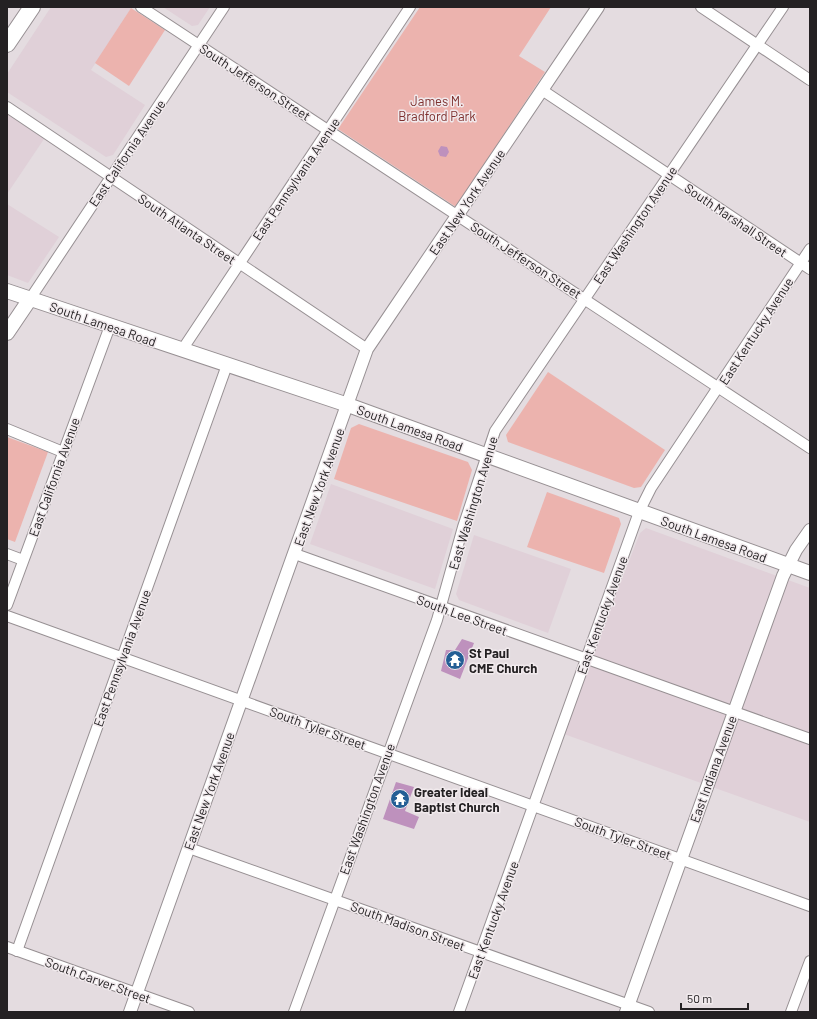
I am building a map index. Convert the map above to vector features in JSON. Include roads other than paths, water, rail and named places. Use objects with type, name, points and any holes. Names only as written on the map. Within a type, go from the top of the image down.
[{"type":"main road","points":[[7,44],[32,7]]},
{"type":"main road","name":"South Lamesa Road","points":[[7,291],[348,405],[810,573]]},
{"type":"main road","points":[[7,333],[30,299]]},
{"type":"street","name":"South Jefferson Street","points":[[141,7],[810,448]]},
{"type":"street","name":"East California Avenue","points":[[30,299],[224,7]]},
{"type":"street","name":"East Pennsylvania Avenue","points":[[182,350],[410,7]]},
{"type":"street","name":"East New York Avenue","points":[[130,1012],[367,349],[598,7]]},
{"type":"street","points":[[701,7],[810,80]]},
{"type":"street","name":"East Washington Avenue","points":[[294,1012],[441,607],[463,527],[495,431],[783,7]]},
{"type":"street","name":"South Marshall Street","points":[[542,90],[810,269]]},
{"type":"street","name":"South Atlanta Street","points":[[7,107],[367,349]]},
{"type":"street","name":"East Kentucky Avenue","points":[[460,1012],[639,512],[651,488],[810,249]]},
{"type":"street","name":"East California Avenue","points":[[7,605],[110,326]]},
{"type":"street","name":"East Pennsylvania Avenue","points":[[17,951],[227,365]]},
{"type":"street","points":[[7,429],[63,452]]},
{"type":"street","name":"East Indiana Avenue","points":[[628,1008],[788,565],[810,530]]},
{"type":"street","points":[[7,554],[24,560]]},
{"type":"street","name":"South Lee Street","points":[[294,554],[810,740]]},
{"type":"street","name":"South Tyler Street","points":[[7,616],[681,858],[810,906]]},
{"type":"street","name":"South Madison Street","points":[[189,848],[481,952],[628,1008],[649,1012]]},
{"type":"street","name":"South Carver Street","points":[[7,947],[189,1012]]},
{"type":"street","points":[[791,1012],[810,961]]},
{"type":"place","name":"St Paul CME Church","points":[[455,660]]},
{"type":"place","name":"Greater Ideal Baptist Church","points":[[400,799]]},
{"type":"park label","name":"James M. Bradford Park","points":[[437,108]]}]
